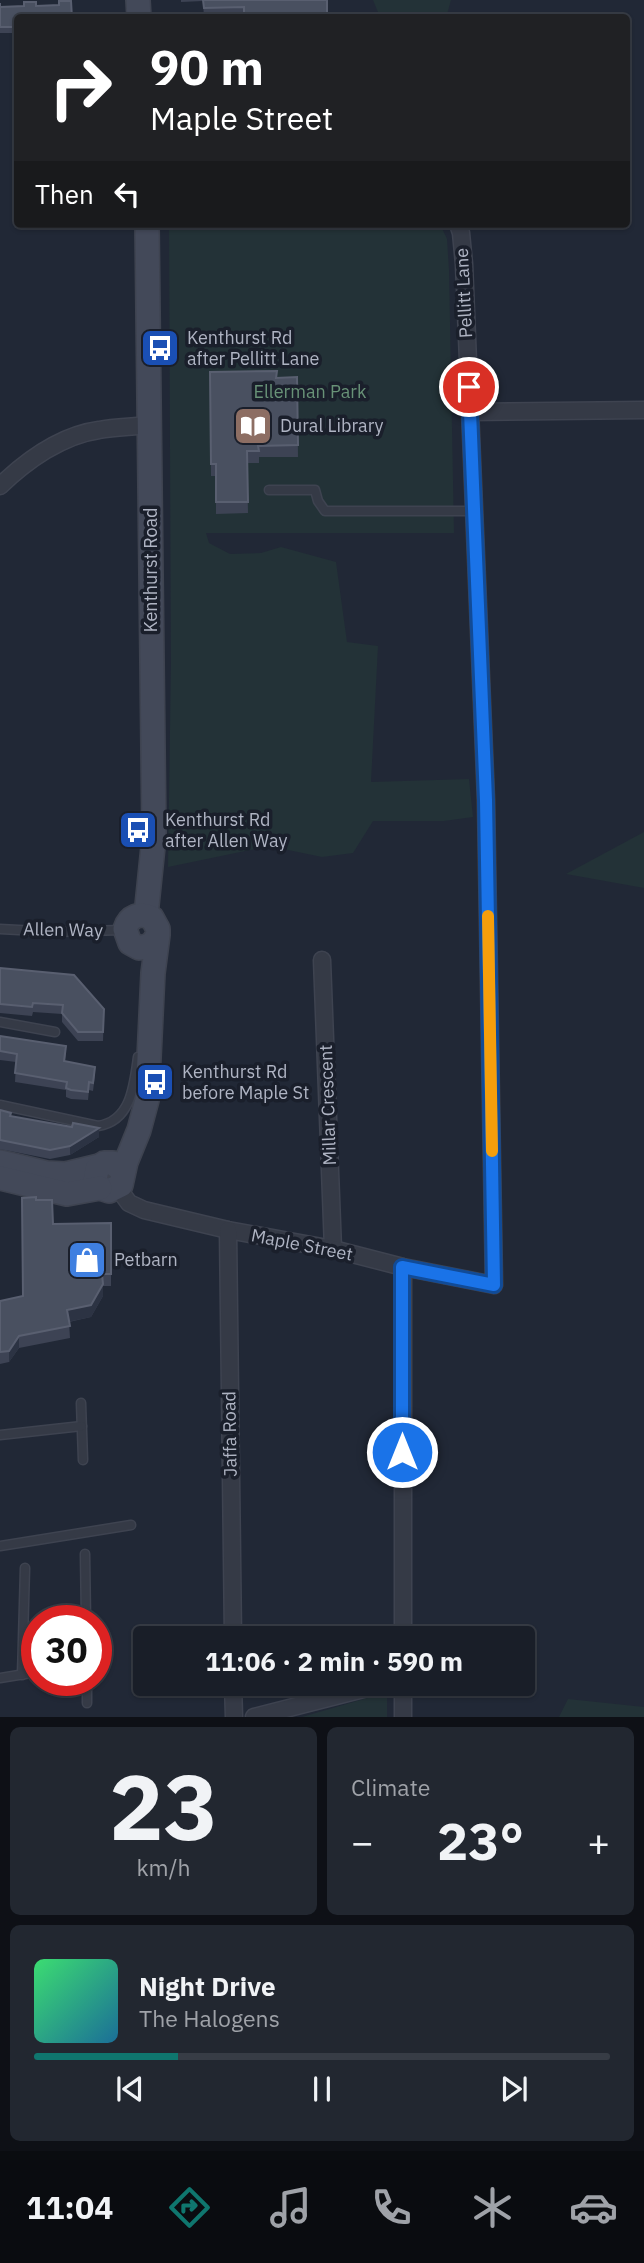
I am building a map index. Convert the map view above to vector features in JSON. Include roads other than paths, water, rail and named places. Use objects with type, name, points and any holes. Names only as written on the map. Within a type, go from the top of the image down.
[{"type":"main road","name":"Kenthurst Road","points":[[109,1175],[139,1130],[147,1100],[153,973],[147,228]]},
{"type":"main road","points":[[130,937],[139,948],[151,946],[152,925]]},
{"type":"main road","points":[[0,1178],[67,1194],[109,1175],[129,1129],[136,1104],[143,984],[130,937]]},
{"type":"main road","points":[[0,1163],[46,1173],[109,1175]]},
{"type":"street","name":"Pellitt Lane","points":[[459,228],[464,264],[472,511],[486,800],[494,1285]]},
{"type":"street","points":[[470,412],[644,410]]},
{"type":"street","points":[[0,486],[20,467],[65,441],[96,430],[148,425]]},
{"type":"street","name":"Millar Crescent","points":[[322,960],[333,1249]]},
{"type":"street","name":"Maple Street","points":[[109,1175],[129,1203],[144,1210],[494,1285]]},
{"type":"street","name":"Jaffa Road","points":[[228,1230],[233,1626]]},
{"type":"street","points":[[402,1267],[402,1626]]},
{"type":"street","points":[[233,1696],[234,1717]]},
{"type":"street","points":[[254,1717],[336,1696]]},
{"type":"street","points":[[403,1696],[403,1717]]},
{"type":"lane","points":[[269,490],[315,490],[325,511],[472,511]]},
{"type":"lane","name":"Allen Way","points":[[0,929],[130,937]]},
{"type":"lane","points":[[0,1022],[55,1032]]},
{"type":"lane","points":[[0,1105],[98,1126],[111,1124],[123,1113],[134,1086],[139,1054]]},
{"type":"lane","points":[[81,1403],[83,1460]]},
{"type":"lane","points":[[0,1436],[82,1426]]},
{"type":"lane","points":[[0,1546],[131,1525]]},
{"type":"lane","points":[[85,1554],[86,1605]]},
{"type":"lane","points":[[24,1605],[25,1568]]},
{"type":"lane","points":[[0,1678],[21,1675]]},
{"type":"lane","points":[[88,1696],[88,1703]]},
{"type":"place","name":"Kenthurst Rd after Pellitt Lane","points":[[160,348]]},
{"type":"place","name":"Dural Library","points":[[253,426]]},
{"type":"place","name":"Kenthurst Rd after Allen Way","points":[[138,830]]},
{"type":"place","name":"Kenthurst Rd before Maple St","points":[[155,1082]]},
{"type":"place","name":"Petbarn","points":[[87,1260]]},
{"type":"park label","name":"Ellerman Park","points":[[310,392]]}]
